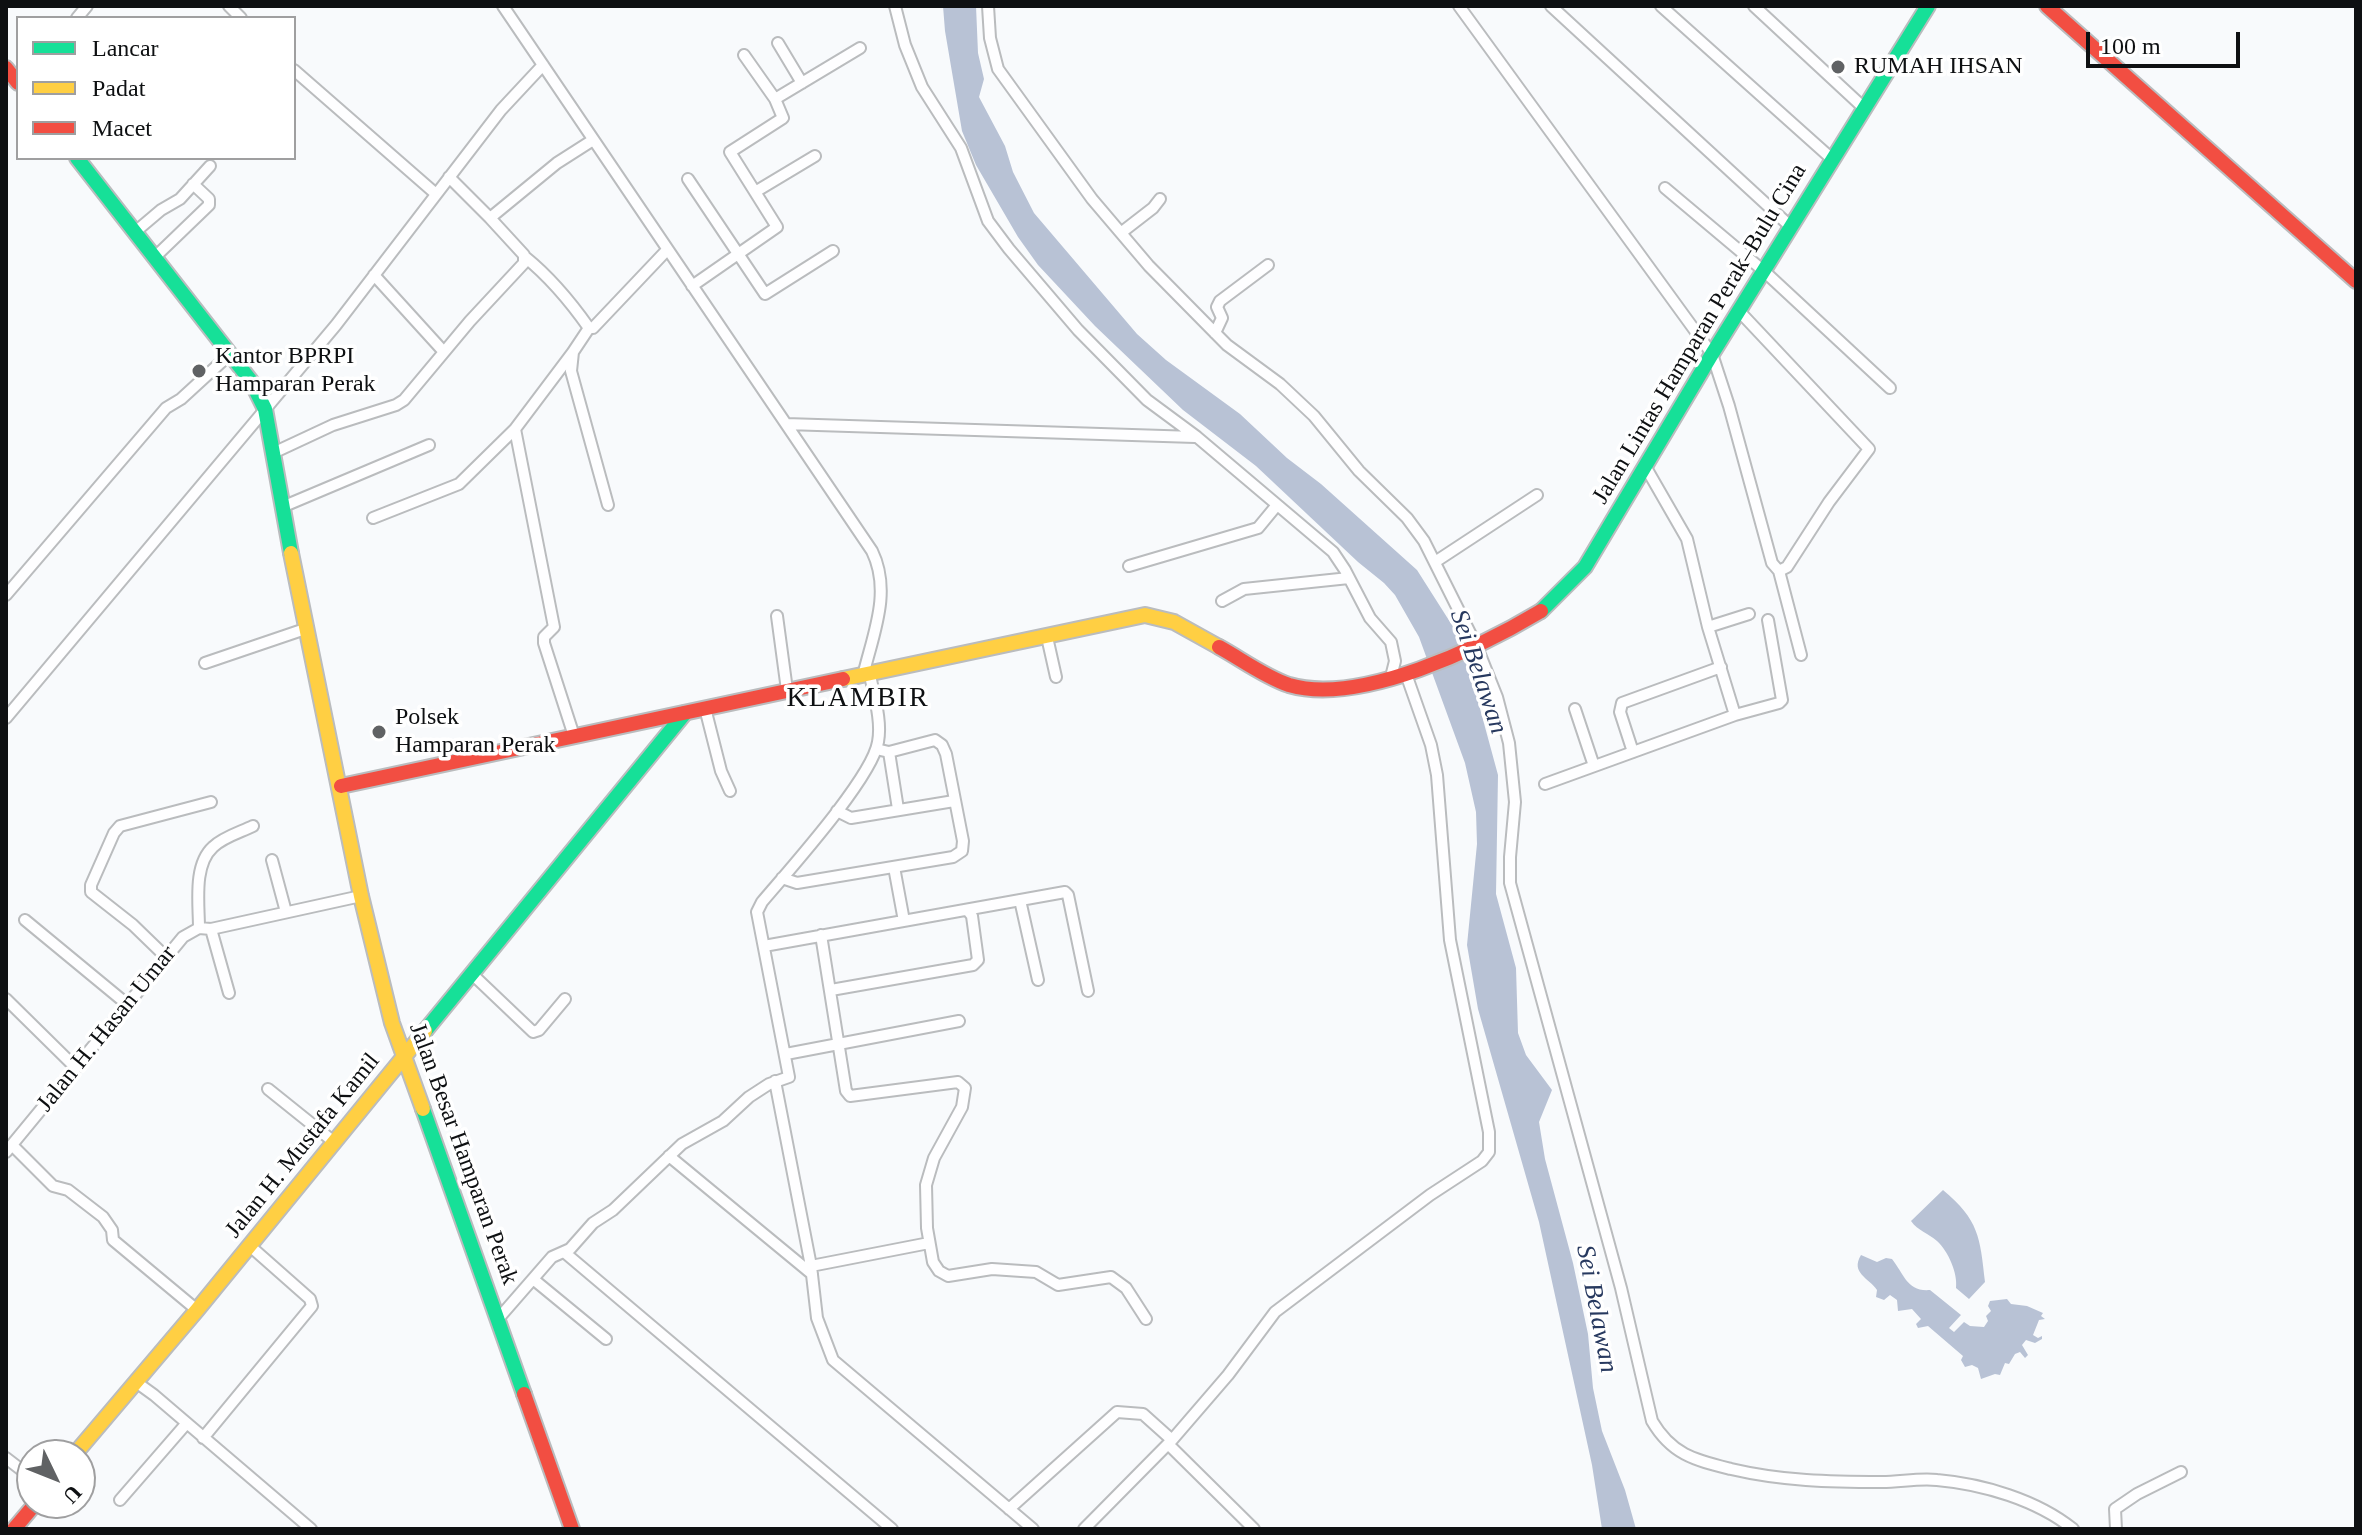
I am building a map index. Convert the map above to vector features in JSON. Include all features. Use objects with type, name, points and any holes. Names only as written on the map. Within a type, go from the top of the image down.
[{"type":"main road","name":"Jalan Lintas Hamparan Perak–Bulu Cina","points":[[1410,673],[1475,648],[1542,610],[1585,567],[1712,354],[1928,6]]},
{"type":"main road","points":[[2047,6],[2356,281]]},
{"type":"main road","name":"Jalan Besar Hamparan Perak","points":[[79,160],[251,381],[265,409],[361,896],[392,1023],[572,1529]]},
{"type":"main road","points":[[341,786],[1145,615],[1174,622],[1293,686],[1343,689],[1410,673]]},
{"type":"main road","name":"Jalan H. Mustafa Kamil","points":[[88,1439],[250,1246],[685,713]]},
{"type":"street","points":[[498,1319],[552,1257],[564,1252],[593,1223],[613,1210],[687,1140],[720,1123],[749,1097],[775,1081],[789,1077],[757,912],[837,811],[876,749],[879,727],[867,676],[882,598],[880,571],[872,551],[503,6]]},
{"type":"street","points":[[895,6],[912,65],[927,97],[961,148],[982,210],[992,228],[1116,371],[1147,400],[1197,437],[1322,542],[1341,564],[1370,618],[1391,642],[1395,661],[1390,679]]},
{"type":"street","points":[[988,6],[990,38],[998,69],[1063,161],[1149,266],[1227,345],[1280,384],[1314,416],[1359,471],[1407,518],[1435,562],[1497,697],[1509,743],[1515,802],[1510,883],[1621,1288],[1656,1428],[1685,1456],[1711,1465],[1802,1482],[1941,1480],[2026,1502],[2073,1529]]},
{"type":"street","points":[[1459,6],[1712,354],[1772,563],[1779,571],[1801,655]]},
{"type":"street","points":[[1551,6],[1791,227]]},
{"type":"street","points":[[1661,6],[1832,159]]},
{"type":"street","points":[[1754,6],[1865,109]]},
{"type":"street","points":[[778,43],[802,83]]},
{"type":"street","points":[[775,99],[860,48]]},
{"type":"street","points":[[692,286],[777,227],[730,153],[783,119],[784,115],[744,55]]},
{"type":"street","points":[[6,718],[336,325],[501,110],[543,65]]},
{"type":"street","points":[[296,72],[436,194]]},
{"type":"street","points":[[490,218],[557,163],[593,140]]},
{"type":"street","points":[[755,192],[815,156]]},
{"type":"street","points":[[135,232],[180,199],[210,166]]},
{"type":"street","points":[[449,177],[525,257],[545,273],[589,328]]},
{"type":"street","points":[[688,179],[765,295],[833,251]]},
{"type":"street","points":[[155,257],[209,205],[209,199],[193,184]]},
{"type":"street","points":[[1665,188],[1765,272],[1890,388]]},
{"type":"street","points":[[1122,232],[1160,199]]},
{"type":"street","points":[[373,518],[459,484],[515,429],[589,328],[593,328],[667,250]]},
{"type":"street","points":[[273,453],[333,425],[401,403],[524,263],[525,257]]},
{"type":"street","points":[[1215,333],[1222,318],[1217,307],[1220,301],[1268,265]]},
{"type":"street","points":[[374,275],[444,352]]},
{"type":"street","points":[[1739,311],[1869,449],[1829,502],[1787,567],[1779,571]]},
{"type":"street","points":[[573,352],[570,366],[573,383],[608,505]]},
{"type":"street","points":[[6,595],[166,408],[181,399],[230,354]]},
{"type":"street","points":[[786,424],[1197,437]]},
{"type":"street","points":[[515,429],[554,627],[544,637],[544,643],[574,736]]},
{"type":"street","points":[[282,507],[429,445]]},
{"type":"street","points":[[1645,466],[1687,539],[1708,627],[1735,715]]},
{"type":"street","points":[[1435,562],[1537,495]]},
{"type":"street","points":[[1129,566],[1258,528],[1277,505]]},
{"type":"street","points":[[1222,601],[1244,589],[1349,578]]},
{"type":"street","points":[[1708,627],[1749,614]]},
{"type":"street","points":[[777,616],[787,690]]},
{"type":"street","points":[[1545,784],[1735,715],[1779,703],[1782,700],[1768,620]]},
{"type":"street","points":[[205,663],[308,628]]},
{"type":"street","points":[[1047,637],[1056,677]]},
{"type":"street","points":[[1633,752],[1620,712],[1622,703],[1721,667]]},
{"type":"street","points":[[1084,1529],[1170,1442],[1228,1375],[1275,1312],[1418,1203],[1482,1161],[1489,1152],[1489,1132],[1450,940],[1437,775],[1410,673]]},
{"type":"street","points":[[705,708],[721,771],[730,791]]},
{"type":"street","points":[[1575,709],[1594,766]]},
{"type":"street","points":[[782,878],[797,883],[953,857],[962,851],[963,841],[946,754],[939,742],[935,740],[889,752],[876,749]]},
{"type":"street","points":[[889,752],[898,809]]},
{"type":"street","points":[[837,811],[851,818],[954,801]]},
{"type":"street","points":[[166,957],[133,925],[96,898],[91,892],[91,885],[120,826],[211,802]]},
{"type":"street","points":[[199,928],[199,889],[204,856],[215,845],[253,826]]},
{"type":"street","points":[[272,860],[286,912]]},
{"type":"street","points":[[894,867],[904,921]]},
{"type":"street","points":[[764,946],[1067,893],[1088,991]]},
{"type":"street","name":"Jalan H. Hasan Umar","points":[[12,1145],[183,937],[199,928],[211,929],[361,896]]},
{"type":"street","points":[[1020,900],[1038,980]]},
{"type":"street","points":[[831,990],[973,965],[978,960],[972,916],[968,911]]},
{"type":"street","points":[[25,920],[128,1005]]},
{"type":"street","points":[[211,929],[229,993]]},
{"type":"street","points":[[821,935],[846,1091],[850,1096],[958,1082],[964,1085],[962,1107],[934,1158],[926,1185],[929,1243],[933,1262],[939,1271],[948,1276],[992,1269],[1036,1272],[1058,1285],[1111,1277],[1126,1288],[1146,1319]]},
{"type":"street","points":[[471,973],[533,1032],[539,1030],[565,999]]},
{"type":"street","points":[[6,999],[76,1068]]},
{"type":"street","points":[[786,1054],[959,1021]]},
{"type":"street","points":[[775,1081],[811,1270],[817,1318],[833,1360],[1033,1529]]},
{"type":"street","points":[[268,1089],[334,1142]]},
{"type":"street","points":[[6,1130],[12,1145],[53,1186],[68,1190],[97,1212],[110,1224],[113,1240],[197,1310]]},
{"type":"street","points":[[669,1156],[811,1270]]},
{"type":"street","points":[[811,1270],[929,1243]]},
{"type":"street","points":[[203,1438],[312,1306],[310,1299],[250,1246]]},
{"type":"street","points":[[564,1252],[892,1529]]},
{"type":"street","points":[[533,1279],[606,1339]]},
{"type":"street","points":[[136,1382],[311,1529]]},
{"type":"street","points":[[1009,1509],[1117,1412],[1143,1414],[1254,1529]]},
{"type":"street","points":[[120,1500],[186,1424]]},
{"type":"street","points":[[2116,1529],[2115,1509],[2181,1472]]},
{"type":"water","name":"Sei Belawan","points":[[943,6],[976,6],[978,53],[984,79],[979,97],[1005,146],[1013,172],[1034,213],[1137,334],[1166,360],[1240,414],[1417,570],[1457,633],[1498,775],[1496,894],[1516,968],[1518,1033],[1526,1055],[1552,1090],[1539,1122],[1545,1159],[1588,1334],[1593,1388],[1602,1431],[1636,1529],[1602,1529],[1592,1465],[1539,1222],[1478,1009],[1467,945],[1477,844],[1476,812],[1465,763],[1419,637],[1395,595],[1384,583],[1256,466],[1183,410],[1095,326],[1038,265],[976,165],[962,131]]},
{"type":"water","points":[[1943,1190],[1971,1220],[1979,1241],[1985,1282],[1969,1299],[1956,1288],[1954,1269],[1941,1245],[1911,1221]]},
{"type":"water","points":[[1861,1255],[1877,1262],[1892,1259],[1911,1285],[1930,1290],[1961,1315],[1949,1328],[1954,1332],[1964,1322],[1970,1326],[1984,1327],[1988,1321],[1986,1316],[1991,1311],[1988,1306],[1990,1301],[2007,1299],[2011,1304],[2027,1306],[2043,1313],[2041,1316],[2045,1319],[2039,1320],[2033,1335],[2038,1338],[2042,1336],[2042,1339],[2035,1343],[2026,1340],[2022,1345],[2028,1355],[2025,1358],[2020,1352],[2015,1354],[2009,1364],[2005,1363],[2000,1375],[1981,1379],[1978,1368],[1972,1365],[1965,1367],[1961,1360],[1963,1356],[1928,1326],[1918,1328],[1916,1324],[1921,1319],[1912,1309],[1898,1311],[1897,1300],[1890,1295],[1884,1300],[1876,1297],[1877,1290],[1859,1271]]},
{"type":"traffic: fast","points":[[1541,611],[1585,567],[1712,354],[1928,6]]},
{"type":"traffic: fast","points":[[79,160],[251,381],[265,409],[291,553]]},
{"type":"traffic: fast","points":[[425,1031],[685,713]]},
{"type":"traffic: fast","points":[[423,1109],[524,1394]]},
{"type":"traffic: slow","points":[[291,553],[361,896],[392,1023],[423,1109]]},
{"type":"traffic: slow","points":[[843,679],[1145,615],[1174,622],[1219,647]]},
{"type":"traffic: slow","points":[[88,1439],[425,1031]]},
{"type":"traffic: jam","points":[[2047,6],[2356,281]]},
{"type":"traffic: jam","points":[[6,68],[16,80]]},
{"type":"traffic: jam","points":[[1219,647],[1289,685],[1318,689],[1350,687],[1384,680],[1454,656],[1541,611]]},
{"type":"traffic: jam","points":[[341,786],[843,679]]},
{"type":"traffic: jam","points":[[524,1394],[572,1529]]},
{"type":"traffic: jam","points":[[14,1529],[22,1519]]},
{"type":"place","name":"RUMAH IHSAN","points":[[1838,67]]},
{"type":"place","name":"Kantor BPRPI Hamparan Perak","points":[[199,371]]},
{"type":"place","name":"Polsek Hamparan Perak","points":[[379,732]]},
{"type":"district","name":"KLAMBIR","points":[[858,699]]}]
